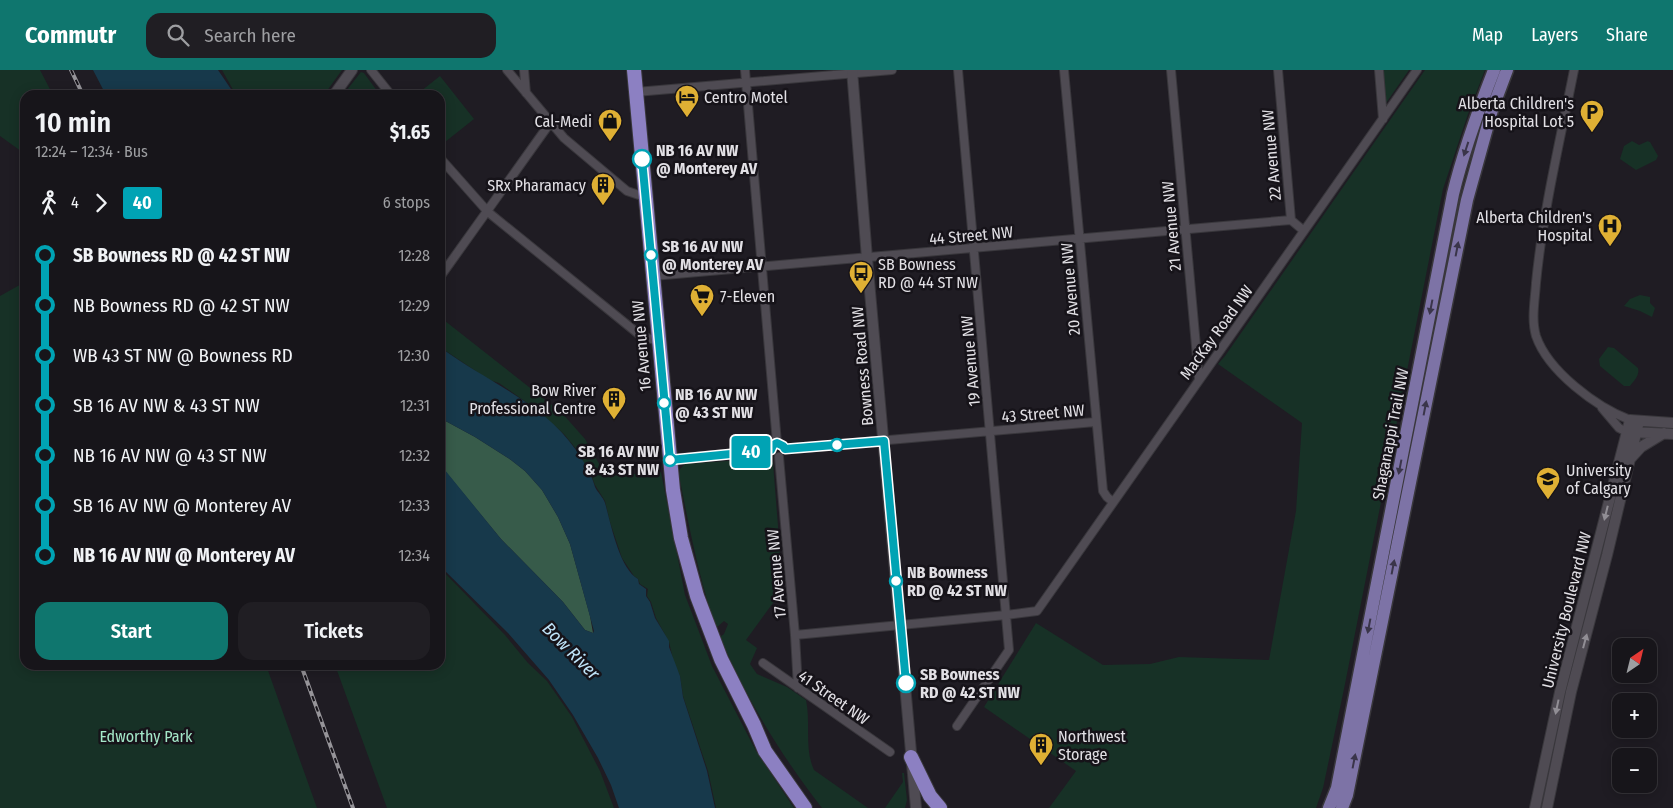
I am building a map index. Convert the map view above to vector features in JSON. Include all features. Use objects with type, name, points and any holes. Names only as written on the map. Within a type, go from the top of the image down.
[{"type":"highway","name":"16 Avenue NW","points":[[634,70],[673,490],[681,538],[697,596],[721,658],[754,725],[764,751],[805,808]]},
{"type":"highway","name":"16 Avenue NW","points":[[754,725],[771,743],[789,773],[816,808]]},
{"type":"highway","points":[[911,757],[930,796],[940,808]]},
{"type":"main road","name":"Shaganappi Trail NW","points":[[1329,808],[1339,778],[1453,194],[1459,169],[1494,70]]},
{"type":"main road","name":"Shaganappi Trail NW","points":[[1342,808],[1347,795],[1466,200],[1492,110],[1507,70]]},
{"type":"street","points":[[338,90],[352,70]]},
{"type":"street","points":[[371,70],[387,90]]},
{"type":"street","points":[[507,70],[564,138],[627,191],[645,197]]},
{"type":"street","points":[[524,70],[526,94]]},
{"type":"street","points":[[745,70],[777,443]]},
{"type":"street","points":[[636,92],[892,70]]},
{"type":"street","name":"19 Avenue NW","points":[[957,726],[1009,650],[958,70]]},
{"type":"street","name":"20 Avenue NW","points":[[1064,70],[1095,422],[1103,491],[1106,497],[1113,502]]},
{"type":"street","name":"21 Avenue NW","points":[[1171,70],[1199,379]]},
{"type":"street","name":"22 Avenue NW","points":[[1278,70],[1291,220],[1304,231]]},
{"type":"street","points":[[1379,70],[1383,119]]},
{"type":"street","name":"MacKay Road NW","points":[[1006,615],[1037,611],[1417,70]]},
{"type":"street","points":[[1574,70],[1551,178],[1538,269],[1534,314],[1536,334],[1543,352],[1555,369],[1595,401],[1633,426],[1669,434]]},
{"type":"street","name":"Bowness Road NW","points":[[852,72],[916,808]]},
{"type":"street","points":[[445,270],[550,123]]},
{"type":"street","points":[[445,162],[488,212],[641,336],[658,340]]},
{"type":"street","name":"44 Street NW","points":[[653,276],[1291,220]]},
{"type":"street","points":[[1595,401],[1620,428],[1673,423]]},
{"type":"street","name":"43 Street NW","points":[[785,449],[1095,422]]},
{"type":"street","name":"University Boulevard NW","points":[[1548,808],[1571,692],[1607,555],[1629,460],[1633,426]]},
{"type":"street","name":"University Boulevard NW","points":[[1535,808],[1560,692],[1633,426]]},
{"type":"street","points":[[1629,460],[1641,447],[1669,434]]},
{"type":"street","points":[[771,450],[774,456],[778,457],[784,454],[785,449],[777,443]]},
{"type":"street","points":[[771,450],[773,445],[777,443]]},
{"type":"street","points":[[670,460],[771,450]]},
{"type":"street","name":"17 Avenue NW","points":[[778,457],[795,634],[798,688]]},
{"type":"street","points":[[795,634],[1006,615]]},
{"type":"street","name":"41 Street NW","points":[[763,663],[890,752]]},
{"type":"green space","points":[[0,70],[40,70],[50,90],[20,90],[20,150],[0,136]]},
{"type":"green space","points":[[222,70],[342,70],[328,90],[233,90]]},
{"type":"green space","points":[[1383,70],[1409,70],[1386,103]]},
{"type":"green space","points":[[1425,70],[1485,70],[1443,189],[1344,689],[1323,788],[1316,808],[1049,808],[1076,771],[984,707],[1036,623],[1103,665],[1150,664],[1179,657],[1269,660],[1296,511],[1302,423],[1218,364]]},
{"type":"green space","points":[[361,72],[364,73],[376,90],[347,90]]},
{"type":"green space","points":[[440,76],[474,119],[445,142],[445,90],[422,90]]},
{"type":"green space","points":[[1632,141],[1639,145],[1650,142],[1658,156],[1656,160],[1636,170],[1620,159],[1624,146]]},
{"type":"green space","name":"Edworthy Park","points":[[20,285],[20,670],[268,670],[317,808],[0,808],[0,296]]},
{"type":"green space","points":[[1640,295],[1650,297],[1650,303],[1655,308],[1652,317],[1624,306],[1630,299]]},
{"type":"green space","points":[[445,321],[562,413],[585,439],[606,476],[661,472],[685,595],[712,666],[756,751],[794,808],[716,808],[708,771],[683,696],[680,676],[674,663],[669,642],[647,596],[648,589],[640,584],[622,558],[605,501],[577,450],[564,434],[533,407],[499,383],[489,380],[445,350]]},
{"type":"green space","points":[[1608,347],[1614,348],[1638,368],[1635,380],[1630,386],[1624,386],[1600,366],[1599,359]]},
{"type":"green space","points":[[445,421],[511,460],[525,471],[542,490],[558,517],[570,544],[593,633],[585,630],[563,602],[501,539],[445,471]]},
{"type":"green space","points":[[770,458],[773,463],[783,589],[746,640],[757,648],[750,664],[757,674],[787,687],[806,700],[808,745],[814,770],[868,808],[822,808],[765,726],[741,682],[720,637],[724,634],[728,624],[724,621],[716,628],[704,590],[679,475],[680,469],[685,464]]},
{"type":"green space","points":[[445,573],[547,681],[572,717],[600,771],[614,808],[387,808],[337,670],[445,670]]},
{"type":"green space","points":[[902,773],[904,773],[907,800],[905,808],[885,808],[903,782]]},
{"type":"water","points":[[93,70],[218,70],[232,90],[103,90]]},
{"type":"water","name":"Bow River","points":[[445,351],[512,393],[547,418],[563,433],[582,460],[605,503],[621,556],[631,573],[638,579],[639,584],[646,589],[646,596],[655,618],[669,641],[669,647],[680,676],[683,697],[707,771],[715,808],[619,808],[611,785],[598,758],[573,715],[549,680],[508,633],[445,571],[445,470],[501,539],[563,602],[585,630],[593,633],[594,631],[570,544],[558,517],[542,490],[525,471],[475,437],[445,421]]},
{"type":"railway","points":[[71,70],[81,90]]},
{"type":"railway","points":[[303,670],[353,808]]},
{"type":"bus line","name":"40","points":[[642,159],[670,460],[771,450],[773,445],[777,443],[785,449],[884,441],[906,683]]},
{"type":"place","name":"Centro Motel","points":[[687,118]]},
{"type":"place","name":"Alberta Children's Hospital Lot 5","points":[[1592,133]]},
{"type":"place","name":"Cal-Medi","points":[[610,142]]},
{"type":"place","name":"NB 16 AV NW @ Monterey AV","points":[[642,159]]},
{"type":"place","name":"SRx Pharamacy","points":[[603,206]]},
{"type":"place","name":"Alberta Children's Hospital","points":[[1610,247]]},
{"type":"place","name":"SB 16 AV NW @ Monterey AV","points":[[651,255]]},
{"type":"place","name":"SB Bowness RD @ 44 ST NW","points":[[861,294]]},
{"type":"place","name":"7-Eleven","points":[[702,317]]},
{"type":"place","name":"NB 16 AV NW @ 43 ST NW","points":[[664,403]]},
{"type":"place","name":"Bow River Professional Centre","points":[[614,420]]},
{"type":"place","name":"SB 16 AV NW & 43 ST NW","points":[[670,460]]},
{"type":"place","name":"University of Calgary","points":[[1548,500]]},
{"type":"place","name":"NB Bowness RD @ 42 ST NW","points":[[896,581]]},
{"type":"place","name":"SB Bowness RD @ 42 ST NW","points":[[906,683]]},
{"type":"place","name":"Northwest Storage","points":[[1041,766]]}]
